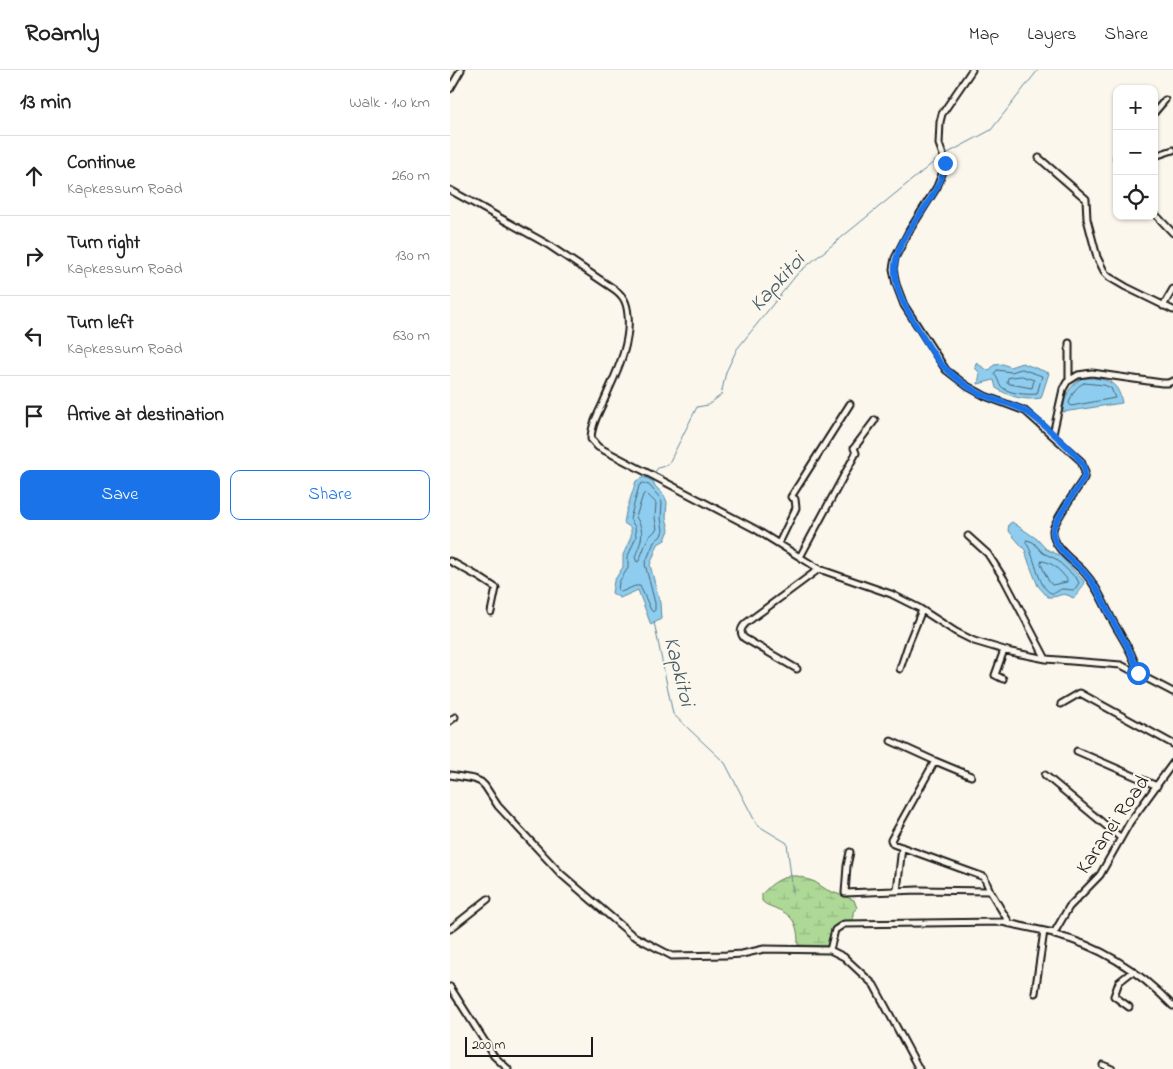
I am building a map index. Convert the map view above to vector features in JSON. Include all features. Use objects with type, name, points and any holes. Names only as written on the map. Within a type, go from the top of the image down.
[{"type":"street","points":[[450,89],[461,70]]},
{"type":"street","points":[[972,70],[942,114],[939,144],[943,155],[944,169],[937,187],[900,245],[895,258],[896,284],[904,305],[946,370],[967,386],[985,396],[1025,411],[1077,457],[1086,472],[1054,525],[1053,535],[1062,551],[1085,573],[1094,586],[1131,651],[1138,673]]},
{"type":"street","points":[[1158,108],[1165,100]]},
{"type":"street","points":[[1158,154],[1173,150]]},
{"type":"street","points":[[1039,158],[1086,199],[1087,219],[1097,257],[1108,277],[1173,310]]},
{"type":"street","points":[[450,190],[547,244],[624,297],[628,312],[628,335],[623,354],[591,434],[592,442],[602,449],[779,543],[819,569],[886,592],[922,610],[974,641],[1046,659],[1121,665],[1173,692]]},
{"type":"street","points":[[1158,217],[1173,233]]},
{"type":"street","points":[[1163,306],[1173,289]]},
{"type":"street","points":[[1069,380],[1070,343]]},
{"type":"street","points":[[1053,434],[1063,389],[1069,380],[1084,373],[1168,383],[1173,381]]},
{"type":"street","points":[[779,543],[796,508],[795,499],[791,497],[850,404]]},
{"type":"street","points":[[800,557],[856,453],[854,448],[875,420]]},
{"type":"street","points":[[968,536],[988,554],[1004,579],[1046,659]]},
{"type":"street","points":[[450,561],[496,588],[491,612]]},
{"type":"street","points":[[797,669],[744,638],[741,630],[746,623],[819,569]]},
{"type":"street","points":[[900,669],[922,610]]},
{"type":"street","points":[[995,675],[1004,650]]},
{"type":"street","points":[[988,673],[1003,679]]},
{"type":"street","points":[[1061,704],[1080,693],[1173,744]]},
{"type":"street","points":[[450,721],[455,717]]},
{"type":"street","points":[[891,741],[971,776]]},
{"type":"street","points":[[1077,751],[1157,786]]},
{"type":"street","points":[[935,761],[891,840],[893,844],[984,877],[990,891],[1010,924]]},
{"type":"street","name":"Karanei Road","points":[[1054,933],[1070,907],[1100,875],[1142,804],[1173,763]]},
{"type":"street","points":[[450,775],[481,782],[498,806],[568,880],[632,934],[672,956],[742,954],[764,949],[830,950],[844,957],[874,984],[919,1069]]},
{"type":"street","points":[[1045,775],[1121,838]]},
{"type":"street","points":[[897,891],[902,847]]},
{"type":"street","points":[[850,852],[845,893],[990,891]]},
{"type":"street","points":[[450,929],[488,899]]},
{"type":"street","points":[[830,950],[835,930],[844,924],[1002,922],[1054,933],[1055,935],[1085,944],[1132,971],[1157,989],[1173,1006]]},
{"type":"street","points":[[1034,993],[1044,931]]},
{"type":"street","points":[[1130,1007],[1114,996],[1120,982],[1132,971]]},
{"type":"street","points":[[450,987],[494,1056],[508,1069]]},
{"type":"street","points":[[1102,1065],[1112,1069]]},
{"type":"green space","points":[[789,876],[798,876],[815,882],[827,890],[854,900],[857,908],[853,912],[853,920],[834,927],[830,934],[828,946],[798,945],[796,928],[792,919],[762,901],[762,894],[768,888]]},
{"type":"water","points":[[976,363],[989,371],[994,365],[1003,364],[1010,367],[1022,363],[1049,373],[1041,398],[1023,399],[1012,396],[996,388],[994,380],[978,384],[980,373],[975,368]]},
{"type":"water","points":[[1082,378],[1109,382],[1117,389],[1122,403],[1063,412],[1068,392]]},
{"type":"water","points":[[644,477],[653,481],[655,486],[664,495],[667,502],[666,517],[669,530],[665,540],[658,544],[650,565],[660,603],[661,619],[651,625],[638,590],[620,598],[612,593],[614,581],[623,567],[623,555],[631,537],[631,528],[624,523],[626,512],[636,481]]},
{"type":"water","points":[[1012,522],[1037,539],[1046,549],[1059,555],[1084,581],[1083,586],[1073,598],[1063,594],[1048,597],[1038,586],[1025,550],[1008,530],[1009,524]]},
{"type":"waterway","name":"Kapkitoi","points":[[946,154],[991,130],[1038,70]]},
{"type":"waterway","name":"Kapkitoi","points":[[654,473],[658,468],[668,465],[697,407],[708,405],[721,395],[726,372],[737,349],[798,273],[940,157]]},
{"type":"waterway","name":"Kapkitoi","points":[[654,622],[673,714],[725,763],[757,825],[787,843],[793,894]]},
{"type":"route","points":[[945,163],[937,187],[900,245],[895,258],[896,284],[904,305],[946,370],[967,386],[985,396],[1030,414],[1081,461],[1086,472],[1084,478],[1056,520],[1053,535],[1062,551],[1085,573],[1103,600],[1133,656],[1138,673]]}]
